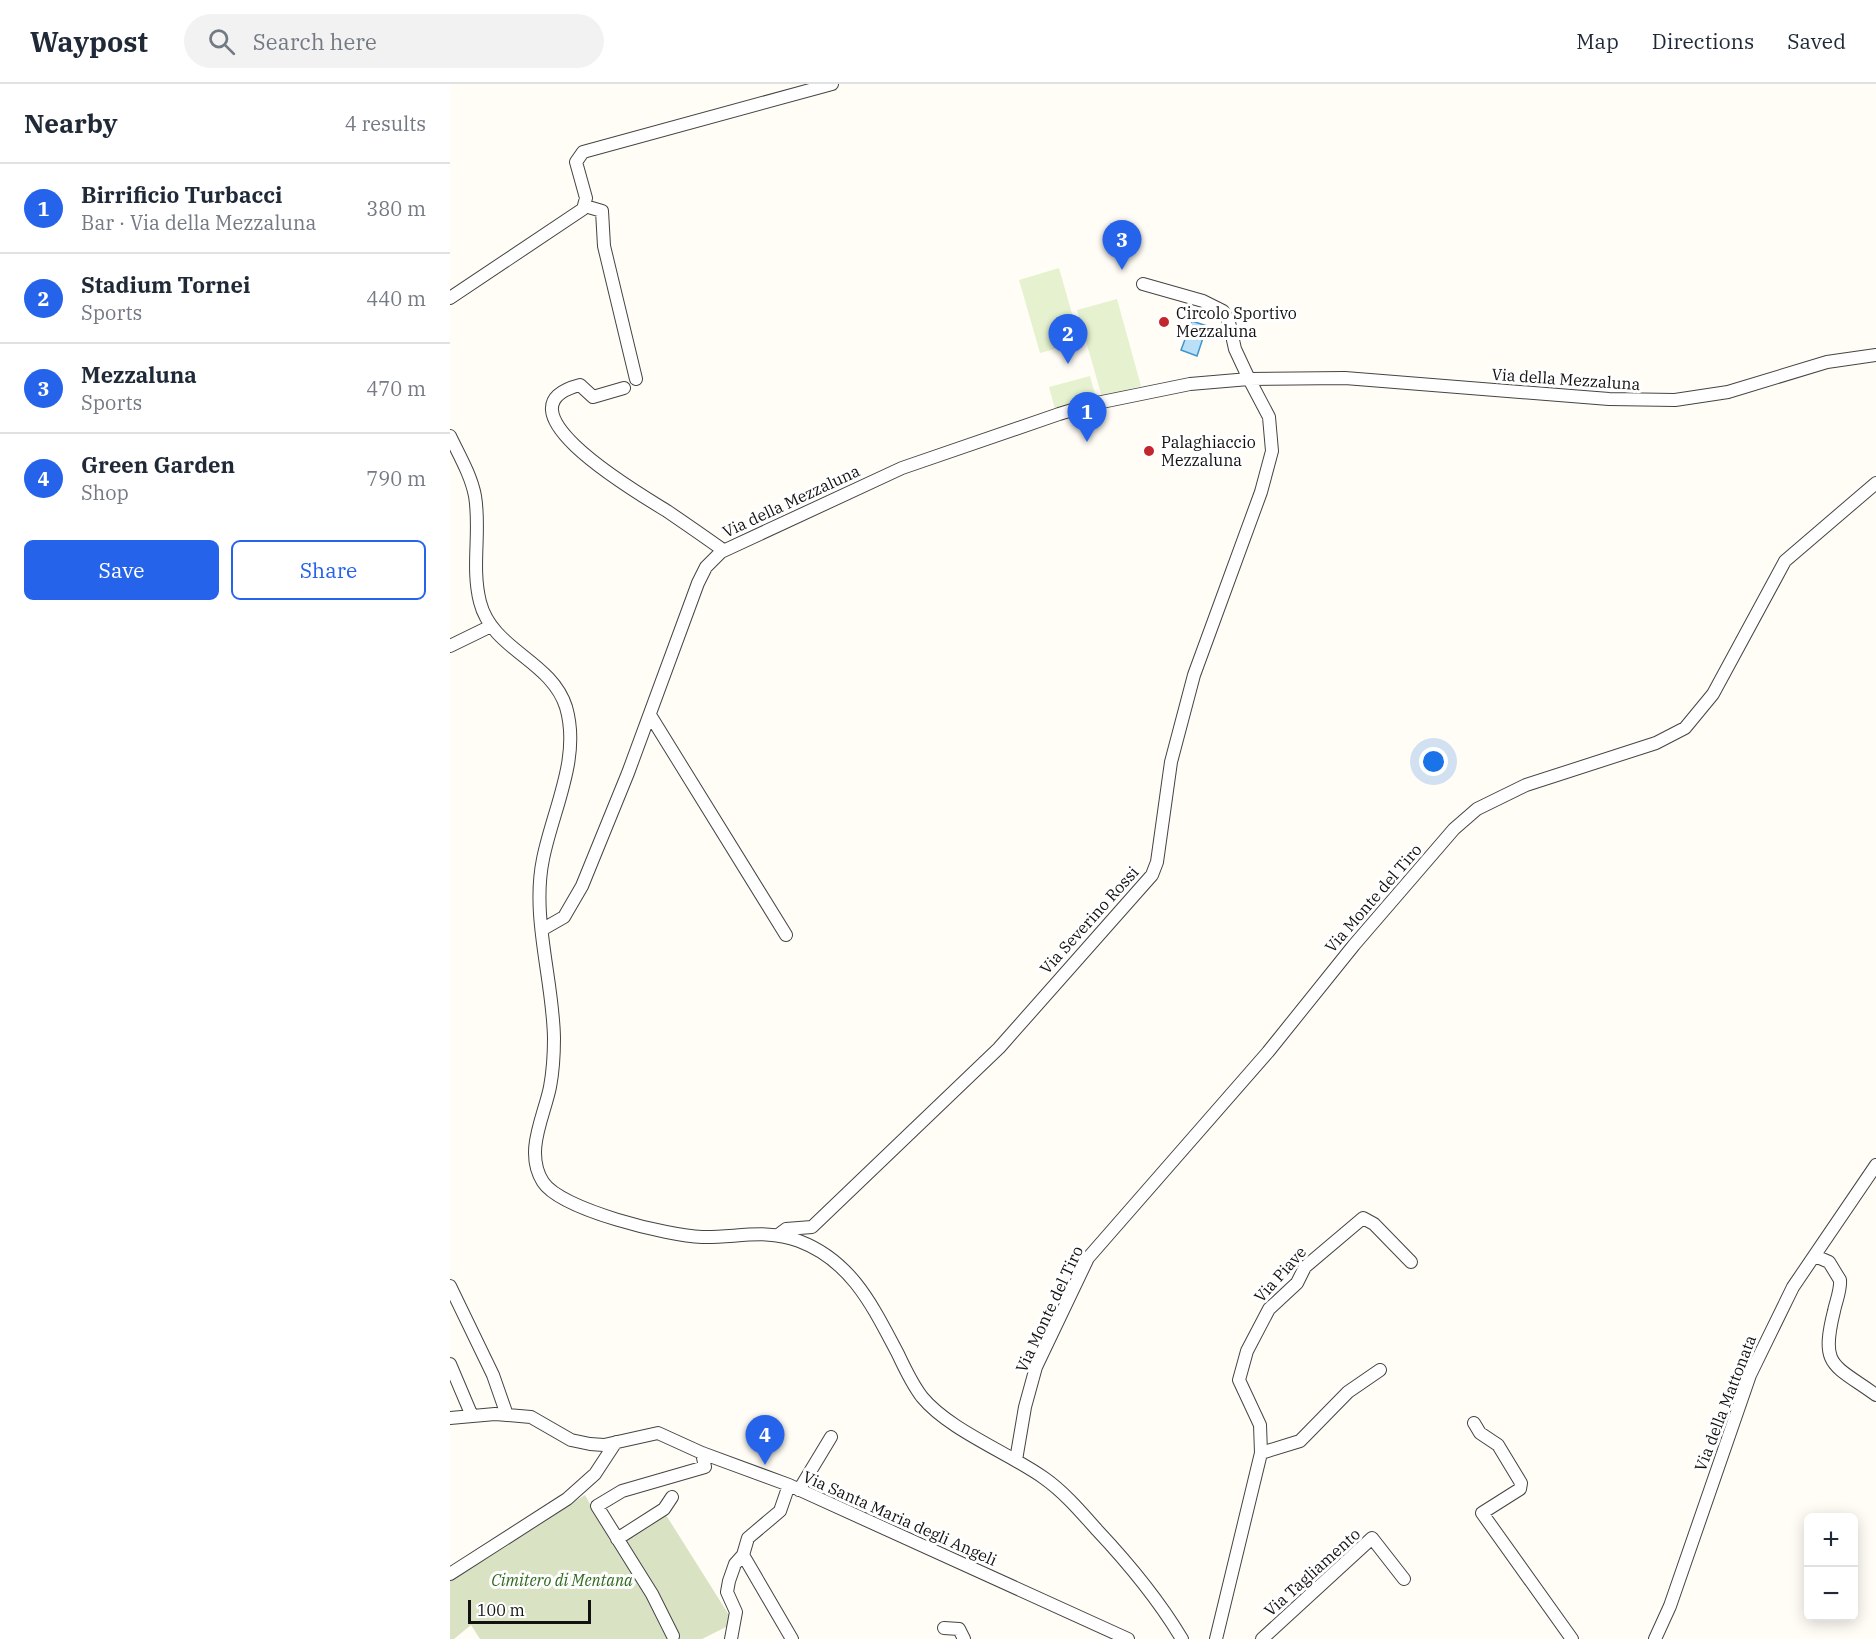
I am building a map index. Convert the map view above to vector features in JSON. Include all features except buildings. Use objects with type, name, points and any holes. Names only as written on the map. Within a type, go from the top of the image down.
[{"type":"street","points":[[585,206],[576,162],[583,152],[832,84]]},
{"type":"street","points":[[450,298],[585,206]]},
{"type":"street","points":[[585,206],[602,211],[604,246],[636,379]]},
{"type":"street","points":[[1143,284],[1203,301],[1221,310],[1228,319],[1236,349],[1249,379]]},
{"type":"street","name":"Via della Mezzaluna","points":[[543,930],[561,920],[572,906],[597,851],[698,583],[708,565],[723,550],[902,468],[1092,404],[1176,387],[1249,379],[1346,378],[1638,401],[1675,400],[1728,392],[1827,362],[1876,355]]},
{"type":"street","name":"Via Severino Rossi","points":[[777,1235],[786,1229],[812,1227],[895,1148],[1006,1041],[1154,873],[1173,754],[1194,675],[1261,492],[1272,451],[1269,417],[1249,379]]},
{"type":"street","points":[[624,388],[593,397],[580,385],[561,393],[556,397],[553,406],[559,426],[575,447],[597,466],[723,550]]},
{"type":"street","points":[[450,436],[453,452],[474,493],[478,589],[482,607],[491,626],[552,680],[563,700],[570,725],[568,764],[542,866],[543,930],[553,1019],[553,1067],[549,1094],[538,1126],[536,1150],[537,1170],[547,1187],[573,1203],[667,1234],[705,1238],[756,1233],[777,1235],[815,1248],[844,1268],[870,1301],[910,1379],[925,1400],[952,1422],[1016,1460],[1052,1485],[1097,1530],[1147,1587],[1182,1639]]},
{"type":"street","name":"Via Monte del Tiro","points":[[1016,1460],[1025,1407],[1035,1370],[1088,1258],[1268,1052],[1354,945],[1454,829],[1477,809],[1526,785],[1656,743],[1685,728],[1713,694],[1785,561],[1876,483]]},
{"type":"street","points":[[450,646],[491,626]]},
{"type":"street","points":[[650,715],[786,935]]},
{"type":"street","name":"Via della Mattonata","points":[[1655,1639],[1670,1606],[1750,1375],[1793,1287],[1876,1165]]},
{"type":"street","name":"Via Piave","points":[[1216,1639],[1261,1453],[1260,1425],[1239,1380],[1247,1351],[1269,1309],[1297,1283],[1305,1267],[1363,1218],[1374,1224],[1411,1262]]},
{"type":"street","points":[[1815,1256],[1829,1262],[1840,1280],[1828,1336],[1828,1354],[1835,1365],[1876,1395]]},
{"type":"street","points":[[450,1286],[491,1370],[507,1415]]},
{"type":"street","points":[[450,1364],[472,1416]]},
{"type":"street","points":[[1261,1453],[1300,1441],[1348,1392],[1380,1370]]},
{"type":"street","name":"Via Santa Maria degli Angeli","points":[[450,1418],[507,1415],[536,1418],[572,1440],[604,1445],[658,1433],[702,1453],[794,1488],[1128,1639]]},
{"type":"street","points":[[1474,1423],[1480,1432],[1497,1445],[1521,1483],[1520,1489],[1482,1513],[1572,1639]]},
{"type":"street","points":[[731,1639],[736,1612],[727,1592],[735,1564],[743,1555],[748,1538],[780,1511],[831,1437]]},
{"type":"street","points":[[450,1574],[567,1499],[594,1473],[616,1442]]},
{"type":"street","points":[[673,1636],[652,1594],[597,1506],[622,1491],[705,1467],[702,1453]]},
{"type":"street","points":[[617,1539],[664,1509],[672,1497]]},
{"type":"street","name":"Via Tagliamento","points":[[1262,1639],[1372,1538],[1404,1579]]},
{"type":"street","points":[[743,1555],[792,1639]]},
{"type":"street","points":[[944,1628],[959,1629],[964,1639]]},
{"type":"green space","points":[[1059,268],[1080,342],[1040,353],[1019,280]]},
{"type":"green space","points":[[1117,299],[1141,386],[1102,397],[1077,310]]},
{"type":"green space","points":[[1090,376],[1096,398],[1055,409],[1049,387]]},
{"type":"green space","name":"Cimitero di Mentana","points":[[585,1495],[612,1544],[666,1515],[734,1623],[702,1639],[480,1639],[471,1625],[454,1639],[450,1639],[450,1580]]},
{"type":"water","points":[[1192,321],[1207,326],[1197,356],[1181,350]]},
{"type":"place","name":"Mezzaluna","points":[[1122,270]]},
{"type":"place","name":"Circolo Sportivo Mezzaluna","points":[[1164,322]]},
{"type":"place","name":"Stadium Tornei","points":[[1068,364]]},
{"type":"place","name":"Birrificio Turbacci","points":[[1087,442]]},
{"type":"place","name":"Palaghiaccio Mezzaluna","points":[[1149,451]]},
{"type":"place","name":"Green Garden","points":[[765,1465]]}]
